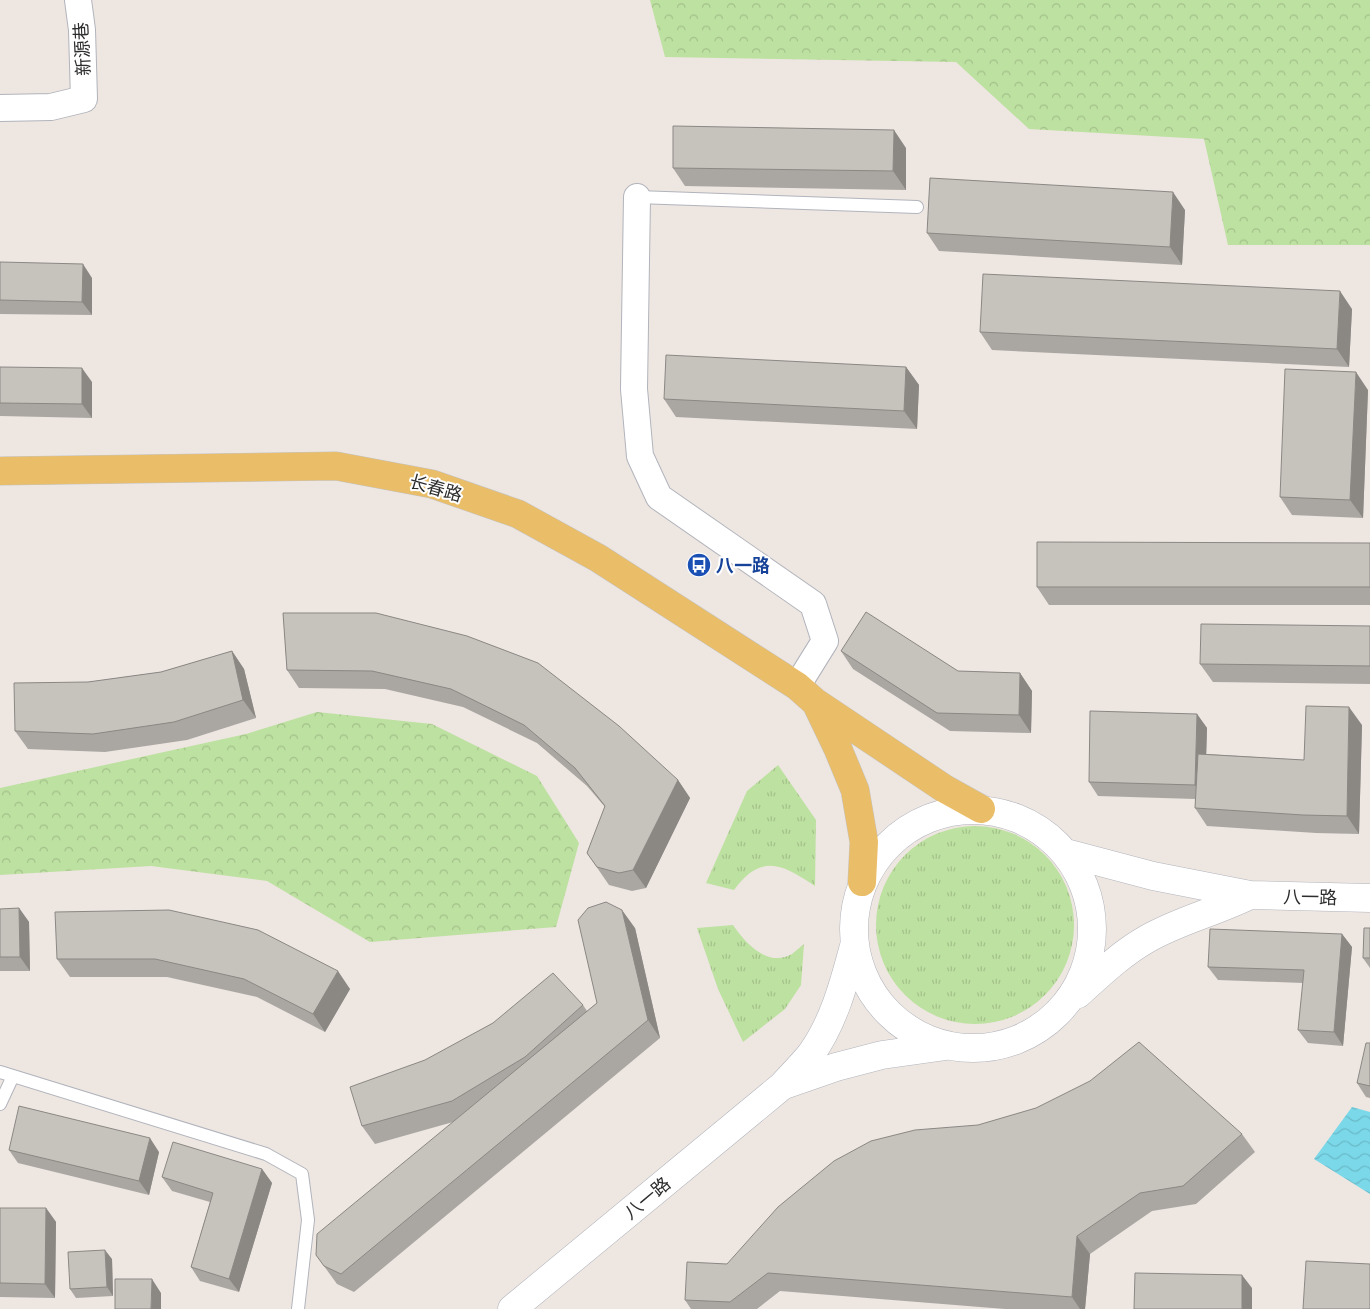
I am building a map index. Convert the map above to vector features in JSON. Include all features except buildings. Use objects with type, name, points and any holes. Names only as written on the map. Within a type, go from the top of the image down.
[{"type":"main road","name":"长春路","points":[[0,471],[336,466],[432,484],[518,514],[598,558],[806,694],[945,789],[981,809]]},
{"type":"main road","points":[[806,694],[838,749],[855,790],[864,842],[862,882],[853,918],[854,946],[864,980],[882,1007],[911,1031],[947,1045]]},
{"type":"main road","points":[[862,882],[885,847],[930,817],[981,809],[1011,814],[1050,836],[1066,853],[1085,884],[1094,924],[1085,973],[1067,1004]]},
{"type":"main road","name":"八一路","points":[[1066,853],[1153,876],[1250,895],[1370,898]]},
{"type":"main road","points":[[782,1086],[836,1067],[882,1056],[947,1045],[989,1048],[1037,1030],[1105,970],[1146,940],[1187,920],[1227,907],[1250,895]]},
{"type":"main road","points":[[782,1086],[811,1054],[831,1018],[844,983],[854,946]]},
{"type":"main road","name":"八一路","points":[[512,1309],[782,1086]]},
{"type":"street","name":"新源巷","points":[[0,108],[52,108],[84,99],[82,30],[78,0]]},
{"type":"street","points":[[637,197],[634,389],[640,456],[660,497],[814,604],[825,641],[806,694]]},
{"type":"lane","points":[[637,197],[917,207]]},
{"type":"lane","points":[[0,1072],[266,1154],[302,1174],[308,1220],[298,1309]]},
{"type":"lane","points":[[0,1104],[13,1076]]},
{"type":"green space","points":[[650,0],[1370,0],[1370,245],[1228,245],[1204,139],[1029,129],[956,62],[665,57]]},
{"type":"green space","points":[[317,712],[432,724],[537,776],[579,843],[556,927],[370,942],[267,881],[151,866],[0,875],[0,788],[246,734]]},
{"type":"green space","points":[[778,765],[816,820],[815,886],[792,872],[772,866],[753,871],[734,890],[706,883],[747,791]]},
{"type":"green space","points":[[965,826],[985,826],[1004,830],[1022,837],[1038,848],[1052,862],[1067,887],[1074,915],[1070,954],[1063,972],[1052,988],[1038,1002],[1022,1013],[1004,1020],[985,1024],[965,1024],[946,1020],[928,1013],[912,1002],[898,988],[887,972],[880,954],[876,935],[876,915],[880,896],[887,878],[898,862],[912,848],[928,837],[946,830]]},
{"type":"green space","points":[[733,925],[751,946],[766,956],[783,958],[792,954],[804,944],[801,985],[785,1009],[743,1042],[718,989],[697,928]]},
{"type":"water","points":[[1352,1107],[1370,1112],[1370,1194],[1314,1159]]},
{"type":"place","name":"八一路","points":[[699,565]]}]
